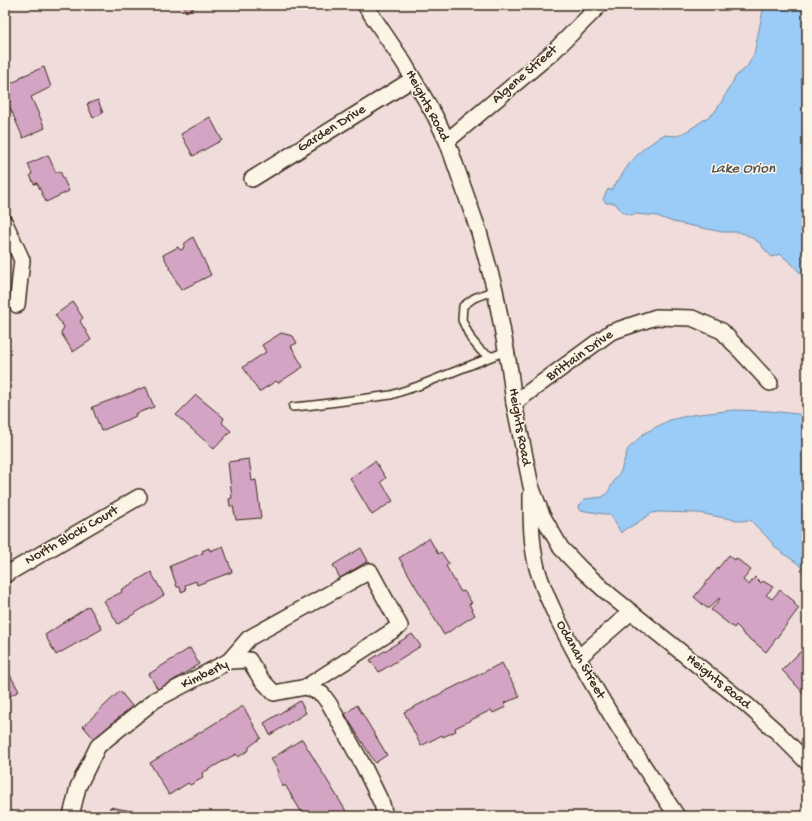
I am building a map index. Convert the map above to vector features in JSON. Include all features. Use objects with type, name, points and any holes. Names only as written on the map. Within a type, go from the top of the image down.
[{"type":"street","name":"Heights Road","points":[[365,5],[413,79],[435,116],[447,141],[479,232],[495,290],[530,486],[542,515],[561,548],[580,568],[632,612],[747,705],[807,762]]},
{"type":"street","name":"Algene Street","points":[[447,141],[554,51],[600,5]]},
{"type":"street","name":"Garden Drive","points":[[252,179],[413,79]]},
{"type":"street","points":[[5,223],[22,260],[17,305]]},
{"type":"street","name":"Brittain Drive","points":[[514,403],[611,332],[656,317],[692,318],[722,331],[770,383]]},
{"type":"street","name":"Odanah Street","points":[[530,486],[531,531],[537,567],[557,619],[620,729],[677,816]]},
{"type":"street","name":"North Blocki Court","points":[[5,575],[139,497]]},
{"type":"street","points":[[229,661],[249,638],[370,571],[400,626],[306,687]]},
{"type":"street","points":[[578,658],[632,612]]},
{"type":"street","name":"Kimberly","points":[[70,816],[78,787],[98,746],[155,700],[229,661],[249,660],[261,679],[274,693],[306,687]]},
{"type":"street","points":[[306,687],[322,694],[330,705],[382,804],[385,816]]},
{"type":"lane","points":[[491,356],[481,351],[471,340],[462,320],[463,306],[474,298],[495,290]]},
{"type":"lane","points":[[293,407],[391,395],[418,386],[506,350]]},
{"type":"water","name":"Lake Orion","points":[[764,5],[807,5],[807,281],[792,264],[780,254],[772,257],[760,243],[745,234],[738,232],[722,232],[673,222],[657,216],[630,215],[622,212],[615,203],[606,203],[603,199],[608,189],[611,190],[613,188],[629,164],[643,149],[663,135],[677,136],[689,130],[714,113],[736,76],[747,67],[754,54]]},
{"type":"water","points":[[734,410],[770,411],[807,415],[807,573],[797,563],[777,549],[750,520],[742,521],[698,513],[659,512],[652,513],[621,533],[611,515],[579,510],[578,506],[585,499],[602,497],[607,494],[621,471],[628,449],[643,434],[670,420],[691,415]]},
{"type":"building","points":[[183,5],[199,5],[186,12]]},
{"type":"building","points":[[44,67],[51,87],[31,97],[45,128],[23,138],[5,96],[5,86],[20,79],[20,77]]},
{"type":"building","points":[[98,100],[103,113],[93,118],[87,104]]},
{"type":"building","points":[[210,117],[222,140],[193,156],[181,134]]},
{"type":"building","points":[[48,155],[56,173],[60,171],[69,191],[46,202],[37,183],[34,184],[30,175],[32,174],[28,164]]},
{"type":"building","points":[[193,237],[211,275],[181,290],[163,255],[178,247],[180,250],[183,249],[185,243]]},
{"type":"building","points":[[73,302],[83,318],[80,321],[91,340],[73,352],[61,333],[64,327],[55,315]]},
{"type":"building","points":[[281,333],[293,336],[297,343],[291,346],[303,367],[278,383],[276,381],[259,392],[243,367],[266,352],[262,345]]},
{"type":"building","points":[[146,387],[154,407],[135,414],[136,416],[101,431],[92,407]]},
{"type":"building","points":[[196,395],[224,418],[222,423],[231,431],[214,449],[176,415]]},
{"type":"building","points":[[249,459],[252,481],[256,480],[261,518],[236,520],[233,506],[230,506],[229,499],[232,498],[228,462]]},
{"type":"building","points":[[375,461],[386,478],[381,482],[393,501],[372,515],[350,478]]},
{"type":"building","points":[[429,538],[438,554],[441,552],[449,564],[446,566],[461,592],[464,591],[472,603],[469,604],[475,615],[444,635],[399,558]]},
{"type":"building","points":[[223,546],[232,572],[197,585],[196,581],[185,585],[186,590],[181,592],[180,587],[177,587],[170,566],[203,553],[202,551],[209,548],[210,551]]},
{"type":"building","points":[[361,548],[368,561],[340,578],[333,565]]},
{"type":"building","points":[[729,555],[735,560],[736,558],[751,570],[743,580],[749,585],[755,577],[761,583],[763,581],[773,587],[766,595],[772,599],[780,590],[795,602],[794,604],[799,608],[766,652],[742,633],[736,625],[734,628],[711,610],[720,599],[719,598],[709,608],[707,608],[694,597]]},
{"type":"building","points":[[151,572],[164,595],[118,624],[104,601],[122,592],[121,590]]},
{"type":"building","points":[[89,606],[102,629],[56,655],[45,635]]},
{"type":"building","points":[[412,634],[421,646],[379,672],[370,660]]},
{"type":"building","points":[[807,645],[807,697],[782,670]]},
{"type":"building","points":[[190,648],[199,664],[158,690],[149,674]]},
{"type":"building","points":[[502,663],[520,697],[504,703],[506,707],[493,713],[491,710],[455,728],[456,731],[443,737],[442,735],[421,746],[404,712]]},
{"type":"building","points":[[5,666],[19,691],[5,699]]},
{"type":"building","points":[[120,691],[132,706],[94,739],[83,726]]},
{"type":"building","points":[[300,701],[306,713],[270,735],[264,723]]},
{"type":"building","points":[[357,705],[387,755],[375,763],[345,714]]},
{"type":"building","points":[[243,706],[261,738],[249,747],[249,750],[238,757],[236,754],[202,773],[203,778],[190,785],[188,783],[169,795],[150,763]]},
{"type":"building","points":[[302,739],[349,816],[301,816],[302,813],[285,785],[283,787],[277,774],[279,772],[271,759]]},
{"type":"building","points":[[110,807],[147,814],[147,816],[108,816]]},
{"type":"building","points":[[5,812],[27,816],[5,816]]}]
